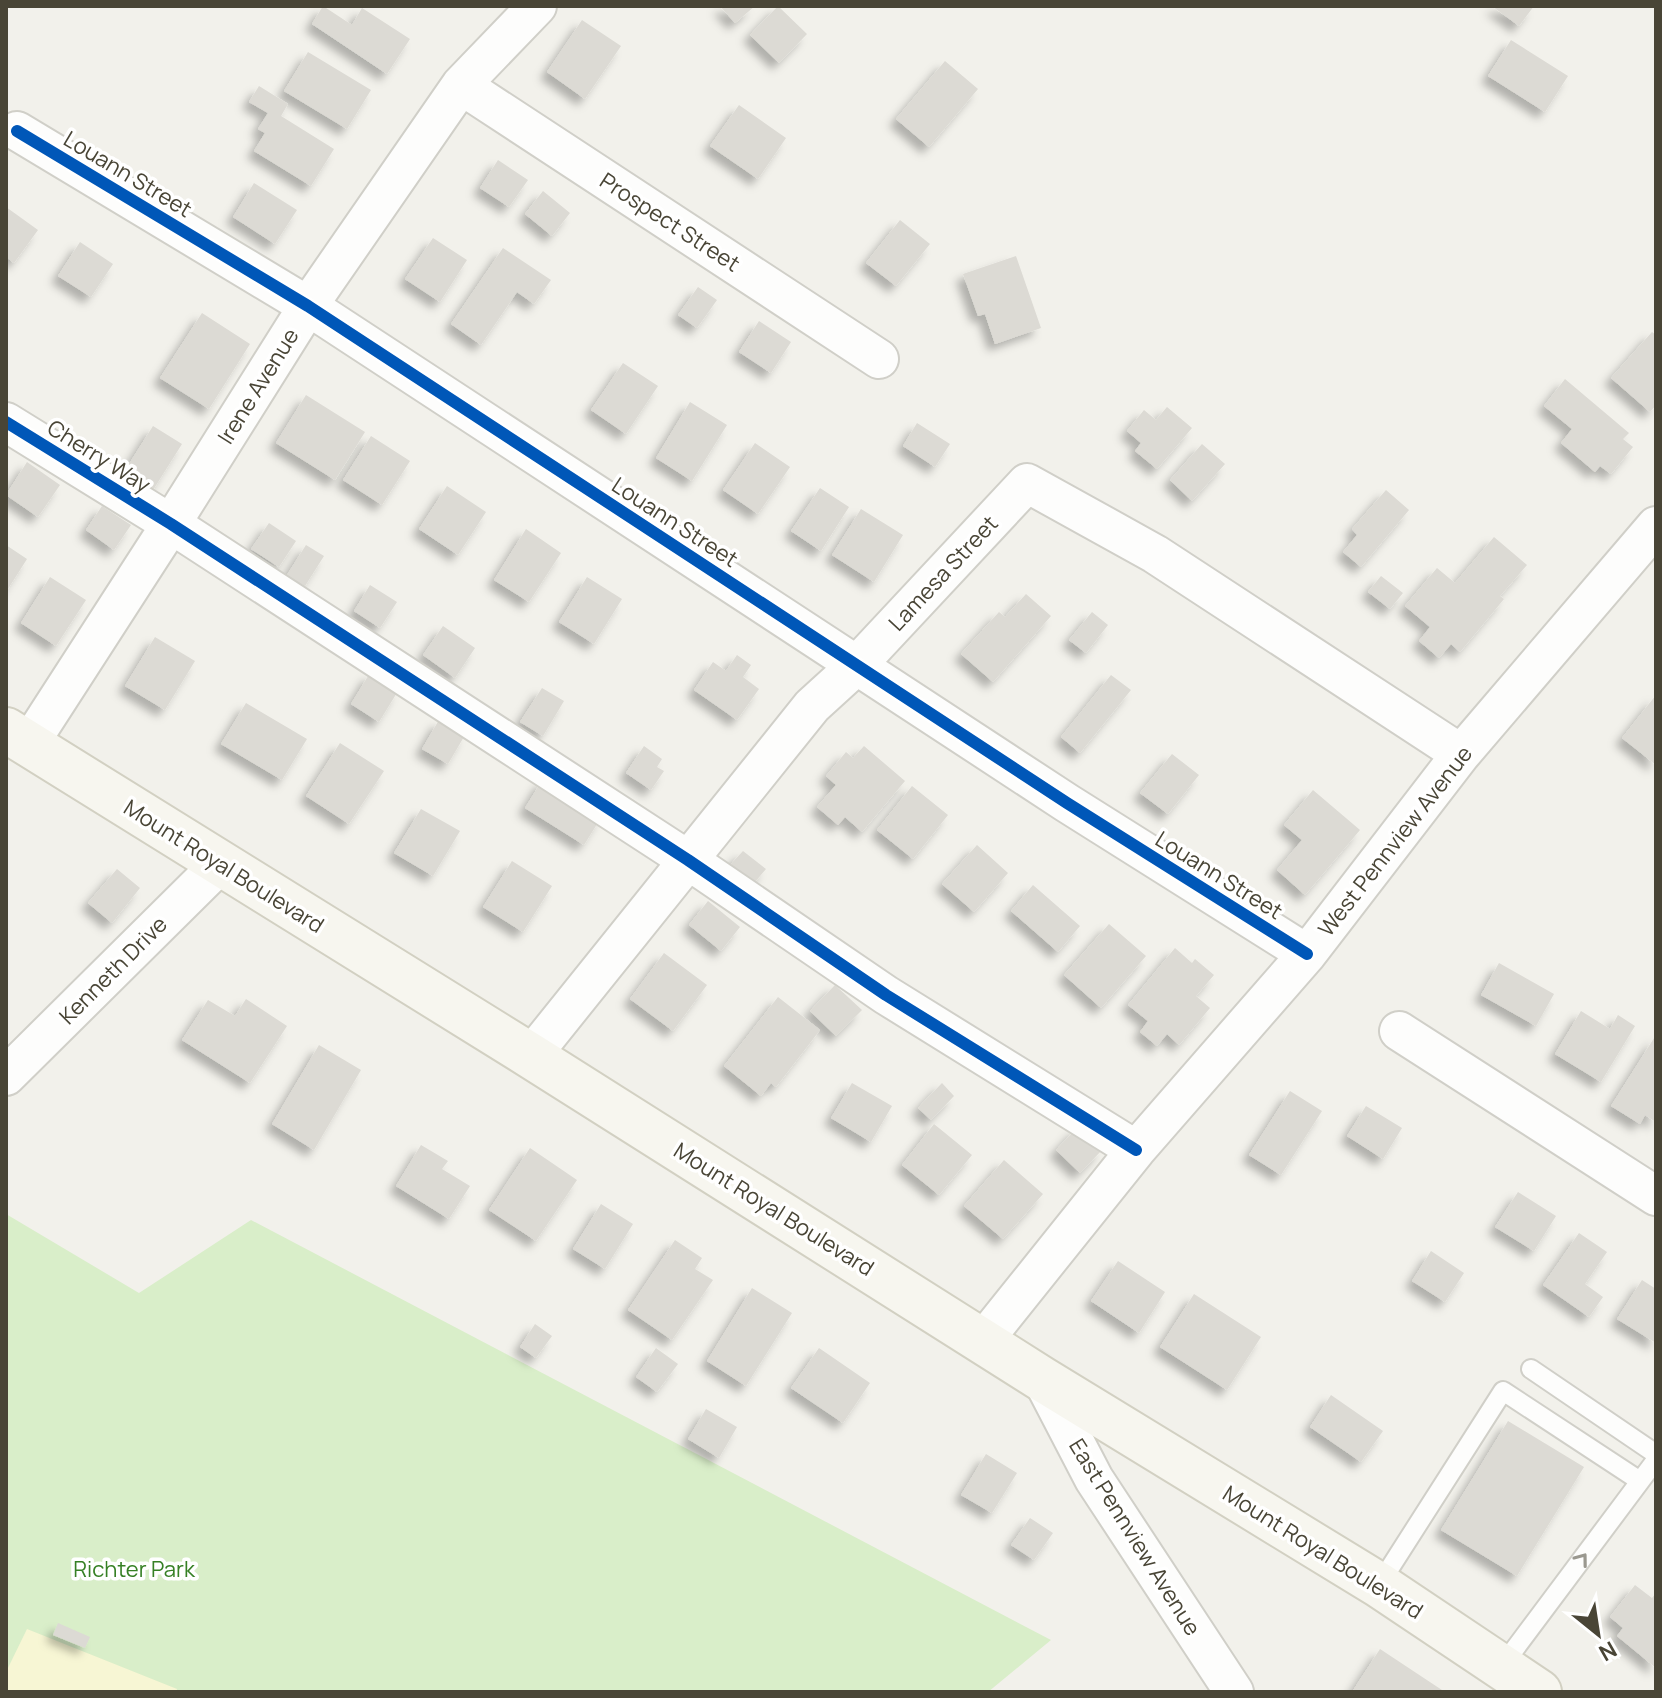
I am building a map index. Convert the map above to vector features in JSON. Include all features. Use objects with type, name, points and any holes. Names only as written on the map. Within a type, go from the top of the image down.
[{"type":"main road","name":"Mount Royal Boulevard","points":[[18,737],[1042,1379],[1379,1585],[1539,1692]]},
{"type":"street","name":"Irene Avenue","points":[[18,737],[171,524],[308,306],[461,85],[537,6]]},
{"type":"street","name":"Prospect Street","points":[[461,85],[879,359]]},
{"type":"street","name":"Louann Street","points":[[17,131],[308,306],[1067,803],[1307,954]]},
{"type":"street","name":"Cherry Way","points":[[6,422],[171,524],[688,860],[886,995],[1136,1150]]},
{"type":"street","name":"Lamesa Street","points":[[531,1056],[812,706],[857,665],[1027,483],[1155,554],[1461,754]]},
{"type":"street","name":"West Pennview Avenue","points":[[983,1341],[1136,1150],[1307,954],[1461,754],[1656,526]]},
{"type":"street","name":"Kenneth Drive","points":[[6,1076],[221,863]]},
{"type":"street","points":[[1399,1031],[1656,1196]]},
{"type":"street","name":"East Pennview Avenue","points":[[1042,1379],[1094,1479],[1234,1692]]},
{"type":"lane","points":[[1531,1369],[1656,1454]]},
{"type":"lane","points":[[1379,1585],[1503,1391],[1640,1481]]},
{"type":"lane","points":[[1502,1666],[1656,1460]]},
{"type":"green space","name":"Richter Park","points":[[6,1214],[139,1293],[251,1220],[1051,1640],[988,1692],[6,1692]]},
{"type":"sand","points":[[27,1629],[177,1689],[176,1692],[6,1692],[6,1672]]},
{"type":"building","points":[[323,6],[352,25],[362,8],[410,39],[387,74],[312,24]]},
{"type":"building","points":[[720,6],[755,6],[735,23]]},
{"type":"building","points":[[778,6],[807,34],[779,63],[750,35]]},
{"type":"building","points":[[1492,6],[1534,6],[1519,26]]},
{"type":"building","points":[[582,20],[621,46],[585,99],[547,72]]},
{"type":"building","points":[[1511,40],[1568,76],[1545,112],[1488,76]]},
{"type":"building","points":[[308,52],[371,90],[347,129],[284,91]]},
{"type":"building","points":[[945,61],[978,89],[929,147],[896,119]]},
{"type":"building","points":[[259,86],[288,104],[281,116],[334,149],[311,186],[254,151],[265,133],[258,129],[268,113],[249,102]]},
{"type":"building","points":[[739,105],[786,138],[758,179],[710,146]]},
{"type":"building","points":[[498,160],[528,180],[509,207],[480,188]]},
{"type":"building","points":[[254,183],[297,210],[275,244],[233,217]]},
{"type":"building","points":[[543,191],[570,213],[552,236],[525,214]]},
{"type":"building","points":[[6,207],[38,230],[14,263],[6,257]]},
{"type":"building","points":[[900,220],[930,244],[896,286],[866,263]]},
{"type":"building","points":[[433,238],[467,260],[440,302],[405,279]]},
{"type":"building","points":[[80,242],[113,264],[91,297],[58,276]]},
{"type":"building","points":[[503,248],[551,280],[534,304],[517,292],[481,345],[451,324]]},
{"type":"building","points":[[1016,256],[1041,328],[995,344],[985,314],[978,316],[963,274]]},
{"type":"building","points":[[698,287],[717,300],[697,328],[678,315]]},
{"type":"building","points":[[202,313],[250,344],[209,409],[160,378]]},
{"type":"building","points":[[759,321],[791,342],[771,373],[739,352]]},
{"type":"building","points":[[1652,332],[1656,335],[1656,405],[1650,412],[1611,378]]},
{"type":"building","points":[[623,363],[658,386],[626,434],[591,410]]},
{"type":"building","points":[[1565,379],[1629,433],[1623,439],[1633,447],[1611,474],[1600,466],[1595,472],[1561,443],[1572,429],[1544,406]]},
{"type":"building","points":[[306,395],[365,432],[335,480],[276,443]]},
{"type":"building","points":[[690,402],[727,425],[692,481],[656,458]]},
{"type":"building","points":[[1167,407],[1192,428],[1157,469],[1135,451],[1141,443],[1127,431],[1144,410],[1156,420]]},
{"type":"building","points":[[917,423],[950,444],[935,467],[903,446]]},
{"type":"building","points":[[153,426],[182,444],[153,490],[124,472]]},
{"type":"building","points":[[371,436],[410,461],[382,505],[343,480]]},
{"type":"building","points":[[755,443],[790,467],[758,514],[723,490]]},
{"type":"building","points":[[1202,444],[1225,464],[1192,501],[1170,480]]},
{"type":"building","points":[[27,462],[60,485],[38,517],[6,495]]},
{"type":"building","points":[[447,486],[486,512],[458,555],[419,529]]},
{"type":"building","points":[[820,488],[849,507],[821,551],[791,531]]},
{"type":"building","points":[[1386,490],[1409,510],[1361,567],[1343,552],[1357,535],[1352,529]]},
{"type":"building","points":[[102,506],[131,525],[114,550],[86,530]]},
{"type":"building","points":[[861,509],[903,535],[874,582],[832,555]]},
{"type":"building","points":[[269,523],[296,541],[279,567],[251,549]]},
{"type":"building","points":[[526,529],[561,553],[529,602],[494,580]]},
{"type":"building","points":[[1494,537],[1527,565],[1500,596],[1504,599],[1460,652],[1451,644],[1439,658],[1419,641],[1430,627],[1405,606],[1437,568],[1455,583]]},
{"type":"building","points":[[6,545],[27,559],[6,592]]},
{"type":"building","points":[[306,545],[324,556],[305,586],[287,575]]},
{"type":"building","points":[[1381,576],[1403,593],[1390,609],[1368,592]]},
{"type":"building","points":[[50,577],[86,600],[56,646],[21,623]]},
{"type":"building","points":[[587,577],[622,599],[594,644],[559,622]]},
{"type":"building","points":[[370,585],[397,602],[380,628],[354,611]]},
{"type":"building","points":[[1026,594],[1051,616],[993,682],[961,654],[999,612],[1005,617]]},
{"type":"building","points":[[1092,612],[1108,625],[1086,653],[1069,640]]},
{"type":"building","points":[[443,626],[475,648],[455,678],[423,655]]},
{"type":"building","points":[[155,637],[195,661],[165,710],[125,686]]},
{"type":"building","points":[[737,655],[751,665],[743,677],[759,689],[737,720],[694,690],[713,662],[726,671]]},
{"type":"building","points":[[370,673],[398,691],[379,722],[351,704]]},
{"type":"building","points":[[1111,675],[1131,690],[1080,753],[1061,737]]},
{"type":"building","points":[[542,688],[564,701],[543,736],[520,722]]},
{"type":"building","points":[[1656,695],[1656,765],[1622,738]]},
{"type":"building","points":[[246,703],[307,739],[282,780],[221,744]]},
{"type":"building","points":[[439,720],[465,735],[448,764],[422,749]]},
{"type":"building","points":[[340,743],[384,771],[349,824],[306,796]]},
{"type":"building","points":[[644,746],[662,759],[657,767],[664,771],[651,790],[626,773]]},
{"type":"building","points":[[864,746],[905,781],[862,832],[845,817],[838,825],[817,807],[836,785],[826,776],[846,752],[853,758]]},
{"type":"building","points":[[1172,754],[1199,775],[1168,814],[1140,793]]},
{"type":"building","points":[[543,779],[602,816],[584,845],[525,808]]},
{"type":"building","points":[[912,786],[948,815],[913,859],[877,830]]},
{"type":"building","points":[[1313,790],[1360,830],[1305,895],[1277,870],[1302,840],[1284,825]]},
{"type":"building","points":[[421,809],[460,831],[433,876],[394,853]]},
{"type":"building","points":[[977,845],[1008,873],[974,912],[942,884]]},
{"type":"building","points":[[743,851],[766,869],[754,883],[731,864]]},
{"type":"building","points":[[512,861],[552,886],[523,932],[483,907]]},
{"type":"building","points":[[117,869],[140,888],[112,923],[88,903]]},
{"type":"building","points":[[1033,885],[1080,926],[1058,952],[1011,911]]},
{"type":"building","points":[[708,901],[740,927],[721,951],[689,925]]},
{"type":"building","points":[[1109,924],[1146,956],[1101,1008],[1064,975]]},
{"type":"building","points":[[1175,948],[1192,963],[1195,959],[1214,975],[1196,996],[1210,1008],[1179,1045],[1167,1034],[1157,1046],[1140,1032],[1148,1021],[1128,1005]]},
{"type":"building","points":[[664,953],[707,985],[673,1031],[630,999]]},
{"type":"building","points":[[1499,963],[1554,994],[1536,1026],[1481,995]]},
{"type":"building","points":[[835,985],[862,1010],[836,1036],[810,1011]]},
{"type":"building","points":[[778,997],[820,1030],[776,1087],[771,1083],[761,1096],[724,1066]]},
{"type":"building","points":[[246,999],[287,1026],[250,1083],[182,1040],[208,1000],[235,1016]]},
{"type":"building","points":[[1581,1011],[1610,1029],[1618,1015],[1635,1026],[1601,1082],[1555,1054]]},
{"type":"building","points":[[1656,1035],[1656,1122],[1645,1115],[1640,1124],[1611,1106]]},
{"type":"building","points":[[319,1045],[361,1070],[314,1150],[272,1124]]},
{"type":"building","points":[[852,1083],[892,1106],[871,1142],[831,1118]]},
{"type":"building","points":[[942,1083],[954,1096],[931,1120],[918,1108]]},
{"type":"building","points":[[1290,1091],[1322,1111],[1281,1175],[1249,1155]]},
{"type":"building","points":[[1366,1106],[1402,1128],[1383,1159],[1347,1136]]},
{"type":"building","points":[[934,1124],[972,1155],[939,1195],[902,1165]]},
{"type":"building","points":[[1078,1127],[1102,1150],[1080,1173],[1056,1150]]},
{"type":"building","points":[[421,1145],[448,1161],[442,1169],[470,1186],[449,1219],[396,1186]]},
{"type":"building","points":[[530,1148],[577,1180],[536,1241],[489,1210]]},
{"type":"building","points":[[1004,1160],[1043,1194],[1003,1239],[964,1206]]},
{"type":"building","points":[[1518,1192],[1556,1216],[1534,1251],[1495,1227]]},
{"type":"building","points":[[601,1204],[633,1224],[605,1269],[573,1249]]},
{"type":"building","points":[[1579,1233],[1607,1252],[1585,1284],[1603,1297],[1589,1317],[1543,1285]]},
{"type":"building","points":[[675,1240],[702,1258],[695,1269],[713,1280],[672,1340],[628,1310]]},
{"type":"building","points":[[1431,1251],[1464,1273],[1445,1302],[1412,1281]]},
{"type":"building","points":[[1118,1261],[1165,1292],[1139,1333],[1091,1301]]},
{"type":"building","points":[[1642,1280],[1656,1289],[1656,1343],[1617,1319]]},
{"type":"building","points":[[752,1288],[792,1313],[746,1386],[707,1361]]},
{"type":"building","points":[[1194,1294],[1261,1337],[1227,1390],[1160,1347]]},
{"type":"building","points":[[535,1324],[552,1336],[536,1358],[520,1347]]},
{"type":"building","points":[[656,1348],[678,1364],[657,1392],[636,1377]]},
{"type":"building","points":[[819,1348],[870,1383],[843,1423],[791,1388]]},
{"type":"building","points":[[1331,1395],[1383,1431],[1361,1462],[1310,1427]]},
{"type":"building","points":[[706,1409],[737,1427],[719,1458],[688,1439]]},
{"type":"building","points":[[1508,1421],[1584,1467],[1517,1576],[1441,1530]]},
{"type":"building","points":[[986,1454],[1017,1473],[992,1513],[961,1495]]},
{"type":"building","points":[[1030,1518],[1053,1533],[1034,1560],[1011,1545]]},
{"type":"building","points":[[1635,1585],[1652,1598],[1656,1593],[1656,1668],[1617,1636],[1623,1628],[1610,1617]]},
{"type":"building","points":[[58,1623],[90,1637],[85,1648],[53,1635]]},
{"type":"building","points":[[1380,1649],[1445,1692],[1352,1692]]},
{"type":"cycle path","points":[[17,131],[308,306],[1067,803],[1307,954]]},
{"type":"cycle path","points":[[6,422],[171,524],[688,860],[886,995],[1136,1150]]}]
